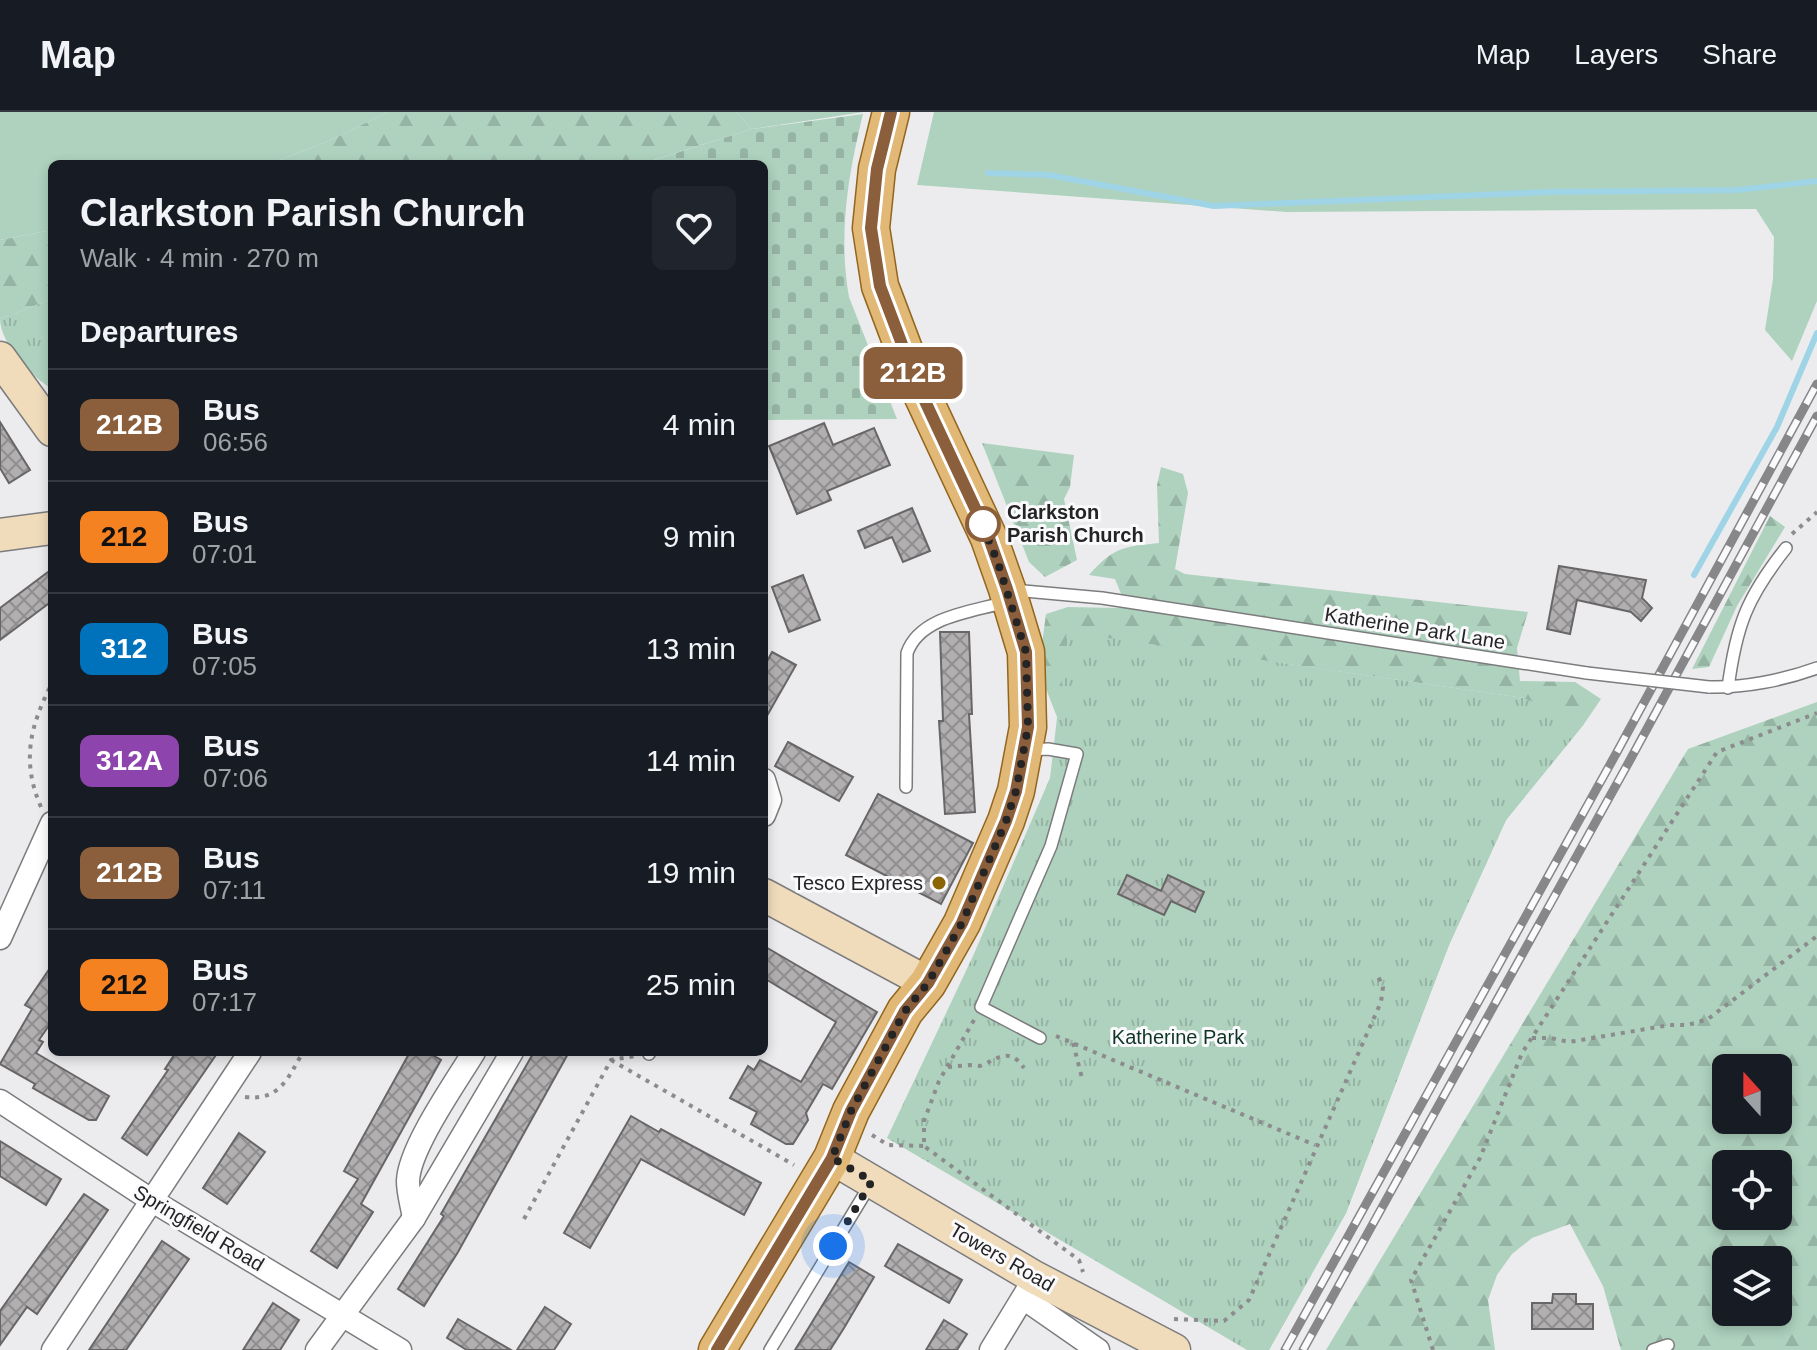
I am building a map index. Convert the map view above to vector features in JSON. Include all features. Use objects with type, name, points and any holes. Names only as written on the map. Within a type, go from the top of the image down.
[{"type":"main road","points":[[717,1350],[825,1171],[878,1104],[921,1020],[928,983],[962,923],[1006,821],[1016,791],[1028,727],[1026,652],[1009,595],[989,538],[917,384],[880,286],[871,228],[877,169],[891,112]]},
{"type":"main road","points":[[0,358],[48,419]]},
{"type":"main road","points":[[0,535],[48,529]]},
{"type":"main road","points":[[768,897],[928,983]]},
{"type":"main road","name":"Towers Road","points":[[825,1171],[872,1181],[1029,1288],[1174,1350]]},
{"type":"street","points":[[0,938],[48,832]]},
{"type":"street","points":[[53,1350],[247,1056]]},
{"type":"street","points":[[414,1218],[408,1178],[411,1165],[422,1140],[472,1056]]},
{"type":"street","points":[[317,1350],[414,1218],[510,1056]]},
{"type":"street","name":"Springfield Road","points":[[0,1101],[151,1200],[400,1350]]},
{"type":"street","points":[[991,1350],[1029,1288],[1098,1350]]},
{"type":"lane","points":[[1728,688],[1733,646],[1745,609],[1760,580],[1786,548]]},
{"type":"lane","name":"Katherine Park Lane","points":[[1009,595],[1102,598],[1587,673],[1709,687],[1728,688],[1789,677],[1817,668]]},
{"type":"lane","points":[[906,787],[907,653],[911,642],[932,624],[1009,595]]},
{"type":"lane","points":[[1024,750],[1048,749],[1077,754],[1051,846],[981,1007],[1040,1038]]},
{"type":"lane","points":[[770,1350],[872,1181]]},
{"type":"lane","points":[[1653,1350],[1668,1345]]},
{"type":"path","points":[[1786,548],[1792,533],[1817,512]]},
{"type":"path","points":[[48,692],[32,730],[29,763],[37,796],[48,819]]},
{"type":"path","points":[[1433,1350],[1411,1280],[1480,1158],[1522,1053],[1717,752],[1817,713]]},
{"type":"path","points":[[1532,1038],[1569,1042],[1670,1025],[1688,1025],[1708,1019],[1817,936]]},
{"type":"path","points":[[1164,1318],[1224,1321],[1249,1300],[1315,1145],[1381,1002],[1383,987],[1377,974]]},
{"type":"path","points":[[924,1146],[924,1121],[947,1067],[981,1007]]},
{"type":"path","points":[[1040,1038],[1054,1035],[1315,1145]]},
{"type":"path","points":[[1073,1043],[1082,1078]]},
{"type":"path","points":[[947,1067],[980,1066],[1005,1055],[1019,1061],[1024,1068]]},
{"type":"path","points":[[221,1095],[258,1099],[274,1093],[283,1087],[301,1056]]},
{"type":"path","points":[[611,1060],[633,1056]]},
{"type":"path","points":[[611,1060],[800,1169],[798,1172],[825,1171]]},
{"type":"path","points":[[524,1219],[611,1060]]},
{"type":"path","points":[[872,1135],[888,1145],[924,1146],[1079,1260],[1087,1284]]},
{"type":"green space","points":[[0,112],[388,112],[329,141],[279,160],[48,160],[48,231],[0,240]]},
{"type":"green space","points":[[388,112],[736,112],[752,129],[654,160],[279,160],[329,141]]},
{"type":"green space","points":[[736,112],[864,112],[752,129]]},
{"type":"green space","points":[[934,112],[1817,112],[1817,301],[1792,361],[1765,330],[1773,279],[1774,237],[1756,209],[1287,212],[917,185]]},
{"type":"green space","points":[[863,114],[846,205],[846,274],[849,297],[897,419],[768,420],[768,160],[654,160],[752,129]]},
{"type":"green space","points":[[48,231],[48,301],[0,319],[0,240]]},
{"type":"green space","points":[[48,301],[48,386],[11,349],[0,319]]},
{"type":"green space","points":[[982,443],[1074,455],[1070,487],[1064,499],[1077,560],[1045,577],[1029,562]]},
{"type":"green space","points":[[1161,467],[1183,474],[1188,493],[1175,569],[1185,574],[1528,612],[1517,648],[1520,681],[1575,682],[1601,699],[1506,820],[1449,945],[1346,1213],[1269,1350],[1247,1350],[1524,698],[1140,643],[1097,670],[1057,717],[1043,681],[1042,644],[1046,614],[1068,607],[1120,608],[1124,601],[1115,579],[1089,575],[1105,559],[1120,550],[1159,543],[1157,485]]},
{"type":"green space","points":[[1770,516],[1785,527],[1737,606],[1709,667],[1692,669]]},
{"type":"green space","name":"Katherine Park","points":[[1067,632],[1524,698],[1584,724],[1506,820],[1449,945],[1346,1213],[1269,1350],[1247,1350],[887,1138],[973,956],[1050,778]]},
{"type":"green space","points":[[1817,702],[1817,1350],[1621,1350],[1603,1286],[1570,1224],[1532,1238],[1512,1254],[1497,1275],[1488,1300],[1495,1350],[1326,1350],[1688,749]]},
{"type":"building","points":[[0,422],[30,470],[9,483],[0,468]]},
{"type":"building","points":[[824,423],[833,445],[874,428],[890,465],[827,491],[831,500],[797,514],[769,446]]},
{"type":"building","points":[[912,508],[930,551],[903,562],[892,537],[865,548],[858,531]]},
{"type":"building","points":[[1559,566],[1646,580],[1642,598],[1652,608],[1641,621],[1631,612],[1577,600],[1570,634],[1547,629]]},
{"type":"building","points":[[48,572],[48,604],[0,640],[0,608]]},
{"type":"building","points":[[803,575],[820,620],[789,632],[772,587]]},
{"type":"building","points":[[940,632],[969,632],[972,714],[969,714],[975,812],[945,814],[939,721],[943,721]]},
{"type":"building","points":[[772,652],[796,665],[768,714],[768,660]]},
{"type":"building","points":[[788,742],[853,777],[839,801],[775,766]]},
{"type":"building","points":[[878,794],[973,843],[941,904],[846,855]]},
{"type":"building","points":[[1127,875],[1161,891],[1168,875],[1204,892],[1195,912],[1171,901],[1164,915],[1118,894]]},
{"type":"building","points":[[768,948],[877,1012],[832,1089],[823,1084],[806,1113],[808,1120],[793,1144],[786,1144],[751,1124],[757,1112],[730,1098],[748,1066],[754,1070],[760,1060],[801,1082],[836,1022],[768,980]]},
{"type":"building","points":[[48,971],[48,1027],[39,1040],[43,1042],[36,1053],[109,1096],[96,1120],[89,1120],[33,1088],[35,1084],[0,1064],[32,1009],[25,1005]]},
{"type":"building","points":[[173,1056],[215,1056],[147,1155],[122,1138],[168,1070],[165,1069]]},
{"type":"building","points":[[408,1056],[434,1056],[441,1060],[361,1204],[373,1212],[337,1268],[311,1251],[358,1179],[344,1171]]},
{"type":"building","points":[[532,1056],[567,1056],[458,1252],[424,1306],[398,1289],[444,1216],[441,1214]]},
{"type":"building","points":[[631,1116],[761,1183],[744,1215],[641,1159],[590,1248],[564,1233]]},
{"type":"building","points":[[239,1133],[265,1152],[227,1204],[203,1188]]},
{"type":"building","points":[[0,1141],[61,1179],[46,1205],[0,1176]]},
{"type":"building","points":[[84,1194],[108,1210],[37,1314],[27,1307],[0,1345],[0,1311]]},
{"type":"building","points":[[162,1241],[189,1259],[126,1350],[89,1350]]},
{"type":"building","points":[[898,1244],[962,1280],[949,1303],[885,1266]]},
{"type":"building","points":[[849,1262],[874,1277],[844,1328],[830,1350],[795,1350]]},
{"type":"building","points":[[1553,1294],[1576,1294],[1576,1304],[1593,1304],[1593,1329],[1532,1329],[1532,1303],[1552,1303]]},
{"type":"building","points":[[273,1303],[299,1320],[280,1350],[243,1350]]},
{"type":"building","points":[[545,1307],[571,1324],[554,1350],[517,1350]]},
{"type":"building","points":[[458,1319],[511,1350],[467,1350],[447,1338]]},
{"type":"building","points":[[944,1320],[967,1334],[957,1350],[926,1350]]},
{"type":"waterway","points":[[988,173],[1049,175],[1214,206],[1548,192],[1738,190],[1817,181]]},
{"type":"waterway","points":[[1694,575],[1777,427],[1817,333]]},
{"type":"railway","points":[[1285,1350],[1817,384]]},
{"type":"railway","points":[[1303,1350],[1817,416]]},
{"type":"bus line","name":"212B","points":[[717,1350],[832,1158],[851,1111],[905,1011],[928,983],[962,923],[1006,821],[1016,791],[1028,727],[1026,652],[1007,589],[989,538],[917,384],[880,286],[871,228],[877,169],[891,112]]},
{"type":"place","name":"Clarkston Parish Church","points":[[983,524]]},
{"type":"place","name":"Tesco Express","points":[[939,883]]},
{"type":"route","points":[[833,1246],[872,1181],[832,1158],[851,1111],[905,1011],[928,983],[962,923],[1016,791],[1028,727],[1026,652],[998,563],[977,511],[983,524]]}]
